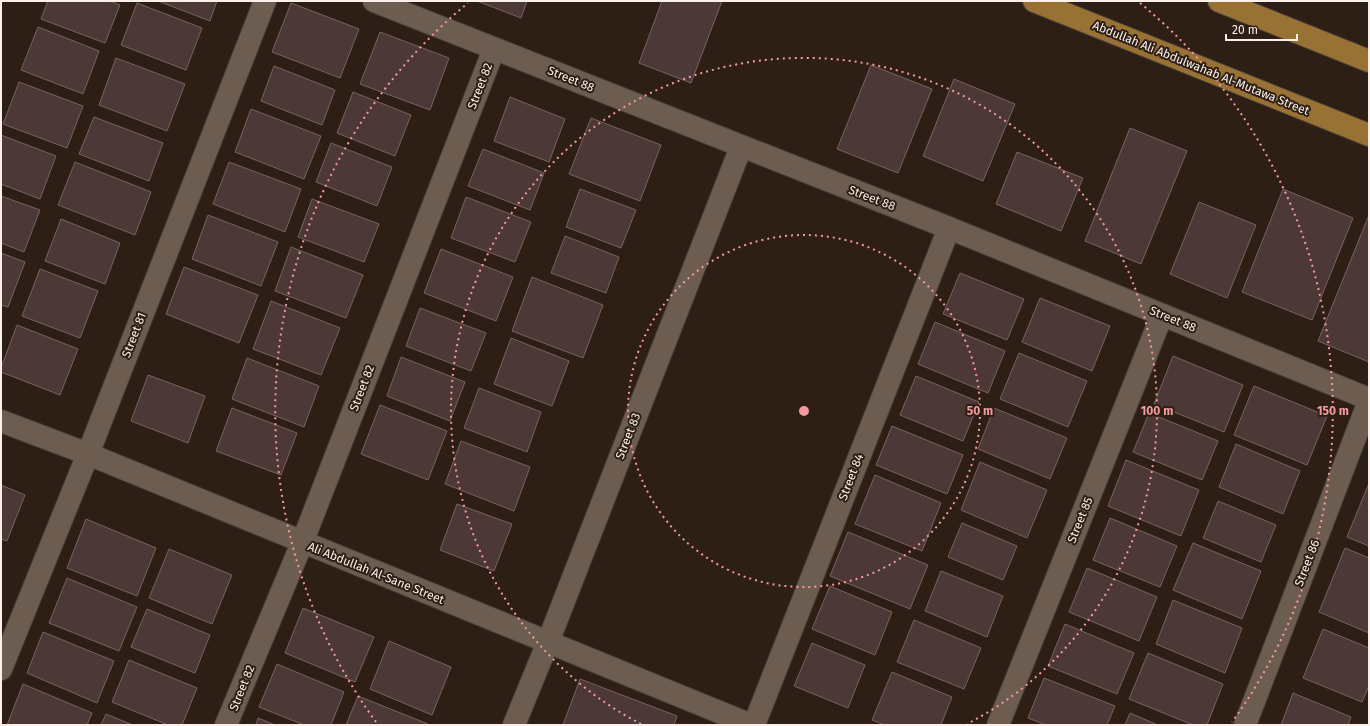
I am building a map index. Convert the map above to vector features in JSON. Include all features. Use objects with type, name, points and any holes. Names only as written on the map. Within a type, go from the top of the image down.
[{"type":"main road","name":"Abdullah Ali Abdulwahab Al-Mutawa Street","points":[[1034,1],[1369,135]]},
{"type":"main road","points":[[1219,1],[1369,61]]},
{"type":"street","name":"Street 81","points":[[1,669],[88,454],[265,1]]},
{"type":"street","name":"Street 88","points":[[374,1],[949,228],[1369,400]]},
{"type":"street","name":"Street 82","points":[[226,725],[302,542],[494,49]]},
{"type":"street","name":"Street 83","points":[[514,725],[548,642],[741,147]]},
{"type":"street","name":"Street 84","points":[[752,725],[949,228]]},
{"type":"street","name":"Street 85","points":[[998,725],[1162,315]]},
{"type":"street","name":"Street 86","points":[[1245,725],[1369,400]]},
{"type":"street","name":"Ali Abdullah Al-Sane Street","points":[[1,421],[88,454],[752,725]]},
{"type":"building","points":[[48,1],[110,1],[120,5],[105,43],[41,19]]},
{"type":"building","points":[[158,1],[217,1],[210,21]]},
{"type":"building","points":[[477,1],[527,1],[521,18]]},
{"type":"building","points":[[662,1],[722,1],[691,83],[639,63]]},
{"type":"building","points":[[137,3],[202,28],[186,70],[121,45]]},
{"type":"building","points":[[291,3],[359,29],[340,78],[272,52]]},
{"type":"building","points":[[38,27],[99,51],[83,94],[21,70]]},
{"type":"building","points":[[380,32],[449,58],[430,110],[360,84]]},
{"type":"building","points":[[116,58],[185,84],[167,131],[99,105]]},
{"type":"building","points":[[871,65],[932,89],[898,173],[837,149]]},
{"type":"building","points":[[274,66],[335,90],[322,125],[261,101]]},
{"type":"building","points":[[954,79],[1015,104],[983,181],[923,156]]},
{"type":"building","points":[[19,82],[83,106],[67,148],[3,124]]},
{"type":"building","points":[[353,92],[411,115],[395,156],[337,133]]},
{"type":"building","points":[[510,97],[565,119],[549,162],[494,141]]},
{"type":"building","points":[[251,109],[321,136],[304,179],[235,152]]},
{"type":"building","points":[[94,117],[163,143],[149,181],[79,154]]},
{"type":"building","points":[[591,118],[661,145],[640,201],[569,174]]},
{"type":"building","points":[[1130,128],[1187,151],[1141,264],[1085,241]]},
{"type":"building","points":[[1,135],[56,156],[40,199],[1,184]]},
{"type":"building","points":[[331,143],[392,167],[377,206],[316,182]]},
{"type":"building","points":[[483,149],[544,173],[530,210],[468,186]]},
{"type":"building","points":[[1017,152],[1083,178],[1061,231],[996,204]]},
{"type":"building","points":[[75,162],[151,192],[135,235],[58,205]]},
{"type":"building","points":[[229,162],[301,189],[285,232],[213,204]]},
{"type":"building","points":[[580,189],[636,210],[621,248],[566,227]]},
{"type":"building","points":[[1283,189],[1353,218],[1312,320],[1242,292]]},
{"type":"building","points":[[1,196],[40,210],[24,252],[1,243]]},
{"type":"building","points":[[466,197],[531,222],[515,262],[451,238]]},
{"type":"building","points":[[312,199],[379,224],[364,262],[298,237]]},
{"type":"building","points":[[1199,202],[1256,225],[1227,298],[1170,274]]},
{"type":"building","points":[[208,215],[278,242],[261,286],[192,259]]},
{"type":"building","points":[[1369,215],[1369,362],[1318,341]]},
{"type":"building","points":[[61,219],[120,243],[105,284],[45,261]]},
{"type":"building","points":[[565,236],[619,257],[606,293],[551,273]]},
{"type":"building","points":[[291,247],[363,275],[346,318],[275,291]]},
{"type":"building","points":[[441,249],[513,277],[496,321],[424,293]]},
{"type":"building","points":[[1,253],[25,262],[8,307],[1,305]]},
{"type":"building","points":[[184,267],[258,295],[239,343],[166,314]]},
{"type":"building","points":[[40,269],[98,291],[80,338],[22,316]]},
{"type":"building","points":[[960,273],[1024,299],[1007,340],[943,314]]},
{"type":"building","points":[[532,277],[603,305],[583,358],[512,331]]},
{"type":"building","points":[[1040,298],[1110,326],[1092,371],[1022,342]]},
{"type":"building","points":[[271,301],[340,328],[321,375],[253,349]]},
{"type":"building","points":[[420,308],[486,333],[471,371],[406,346]]},
{"type":"building","points":[[935,322],[1005,351],[988,393],[918,364]]},
{"type":"building","points":[[17,325],[78,349],[60,395],[1,372],[1,368]]},
{"type":"building","points":[[511,338],[569,361],[552,406],[494,384]]},
{"type":"building","points":[[1019,353],[1087,381],[1068,427],[1000,399]]},
{"type":"building","points":[[1173,356],[1243,385],[1224,432],[1154,404]]},
{"type":"building","points":[[401,357],[465,382],[450,421],[387,396]]},
{"type":"building","points":[[247,358],[319,386],[304,427],[232,399]]},
{"type":"building","points":[[148,375],[205,396],[188,443],[131,421]]},
{"type":"building","points":[[916,376],[979,402],[963,441],[900,415]]},
{"type":"building","points":[[1254,386],[1327,416],[1307,465],[1234,435]]},
{"type":"building","points":[[479,388],[541,412],[527,452],[464,428]]},
{"type":"building","points":[[380,405],[447,431],[428,480],[361,454]]},
{"type":"building","points":[[232,408],[297,433],[281,475],[216,451]]},
{"type":"building","points":[[994,408],[1067,438],[1050,479],[978,449]]},
{"type":"building","points":[[1149,413],[1218,441],[1202,480],[1133,452]]},
{"type":"building","points":[[892,426],[963,455],[947,494],[876,465]]},
{"type":"building","points":[[461,441],[530,467],[514,511],[445,484]]},
{"type":"building","points":[[1236,444],[1300,471],[1283,514],[1219,487]]},
{"type":"building","points":[[1126,460],[1199,490],[1181,536],[1108,506]]},
{"type":"building","points":[[980,462],[1047,490],[1027,538],[961,510]]},
{"type":"building","points":[[875,475],[941,503],[922,551],[855,524]]},
{"type":"building","points":[[1369,483],[1369,546],[1347,537]]},
{"type":"building","points":[[1,485],[25,495],[7,541],[1,539]]},
{"type":"building","points":[[1218,501],[1276,525],[1261,562],[1203,538]]},
{"type":"building","points":[[457,504],[512,524],[494,571],[440,550]]},
{"type":"building","points":[[1110,518],[1177,546],[1160,587],[1093,560]]},
{"type":"building","points":[[86,519],[156,548],[137,596],[67,568]]},
{"type":"building","points":[[962,523],[1017,546],[1003,580],[948,557]]},
{"type":"building","points":[[848,532],[928,565],[910,609],[830,576]]},
{"type":"building","points":[[1193,543],[1261,571],[1242,619],[1173,590]]},
{"type":"building","points":[[1345,548],[1369,558],[1369,633],[1319,612]]},
{"type":"building","points":[[169,549],[232,575],[212,624],[149,598]]},
{"type":"building","points":[[1087,568],[1157,597],[1139,641],[1069,612]]},
{"type":"building","points":[[941,571],[1003,596],[987,637],[925,611]]},
{"type":"building","points":[[67,578],[137,607],[119,651],[49,623]]},
{"type":"building","points":[[830,586],[892,612],[875,655],[812,629]]},
{"type":"building","points":[[1173,600],[1242,628],[1225,673],[1156,644]]},
{"type":"building","points":[[303,608],[374,637],[355,682],[285,653]]},
{"type":"building","points":[[147,609],[210,635],[195,673],[131,647]]},
{"type":"building","points":[[914,620],[981,648],[964,689],[897,662]]},
{"type":"building","points":[[1065,624],[1134,653],[1117,694],[1048,666]]},
{"type":"building","points":[[1323,629],[1369,648],[1369,686],[1362,702],[1303,678]]},
{"type":"building","points":[[43,632],[114,661],[97,703],[27,673]]},
{"type":"building","points":[[389,641],[451,667],[432,715],[370,689]]},
{"type":"building","points":[[812,643],[865,665],[848,708],[794,686]]},
{"type":"building","points":[[1148,653],[1223,684],[1207,725],[1193,725],[1129,699]]},
{"type":"building","points":[[129,660],[197,688],[182,725],[168,725],[112,702]]},
{"type":"building","points":[[277,664],[344,692],[331,725],[304,725],[259,707]]},
{"type":"building","points":[[892,672],[952,697],[941,725],[885,725],[872,720]]},
{"type":"building","points":[[1044,678],[1115,706],[1107,725],[1046,725],[1028,718]]},
{"type":"building","points":[[580,679],[677,716],[674,725],[563,725]]},
{"type":"building","points":[[23,684],[92,713],[87,725],[7,725]]},
{"type":"building","points":[[1293,693],[1351,717],[1348,725],[1281,725]]},
{"type":"building","points":[[358,696],[428,724],[428,725],[346,725]]},
{"type":"building","points":[[1130,713],[1158,725],[1125,725]]},
{"type":"building","points":[[106,714],[133,725],[101,725]]},
{"type":"building","points":[[258,718],[275,725],[256,725]]}]
